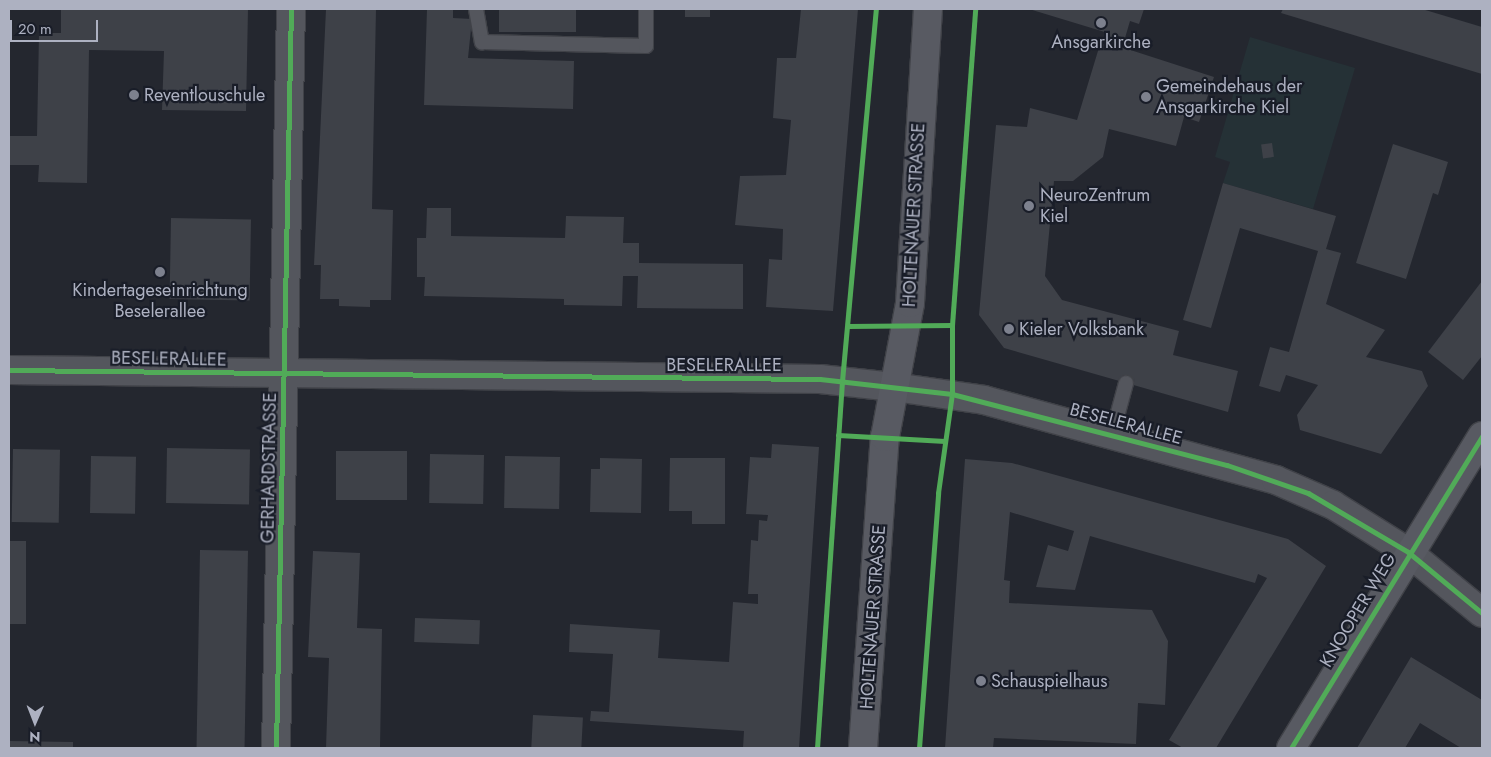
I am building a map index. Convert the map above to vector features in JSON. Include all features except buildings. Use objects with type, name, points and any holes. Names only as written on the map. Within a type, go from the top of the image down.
[{"type":"main road","name":"HOLTENAUER STRASSE","points":[[864,748],[885,437],[910,304],[928,9]]},
{"type":"main road","name":"KNOOPER WEG","points":[[1291,748],[1408,552],[1482,436]]},
{"type":"street","name":"GERHARDSTRASSE","points":[[276,748],[291,9]]},
{"type":"street","name":"BESELERALLEE","points":[[9,370],[285,375],[820,379],[984,400],[1276,480],[1333,505],[1408,552],[1482,613]]},
{"type":"lane","points":[[476,9],[482,42],[646,46],[646,9]]},
{"type":"lane","points":[[1112,435],[1126,383]]},
{"type":"shaded area","points":[[1250,37],[1355,68],[1313,209],[1223,183],[1230,162],[1215,157]]},
{"type":"cycle path","points":[[276,748],[291,9]]},
{"type":"cycle path","points":[[817,748],[842,381],[876,9]]},
{"type":"cycle path","points":[[919,748],[938,493],[952,394],[952,325],[975,9]]},
{"type":"cycle path","points":[[848,326],[952,325]]},
{"type":"cycle path","points":[[9,370],[820,379],[952,394],[1227,465],[1308,493],[1408,552],[1482,613]]},
{"type":"cycle path","points":[[838,435],[945,441]]},
{"type":"cycle path","points":[[1291,748],[1482,436]]},
{"type":"place","name":"Ansgarkirche","points":[[1101,23]]},
{"type":"place","name":"Reventlouschule","points":[[134,95]]},
{"type":"place","name":"Gemeindehaus der Ansgarkirche Kiel","points":[[1146,97]]},
{"type":"place","name":"NeuroZentrum Kiel","points":[[1029,206]]},
{"type":"place","name":"Kindertageseinrichtung Beselerallee","points":[[160,272]]},
{"type":"place","name":"Kieler Volksbank","points":[[1009,329]]},
{"type":"place","name":"Schauspielhaus","points":[[981,681]]}]
